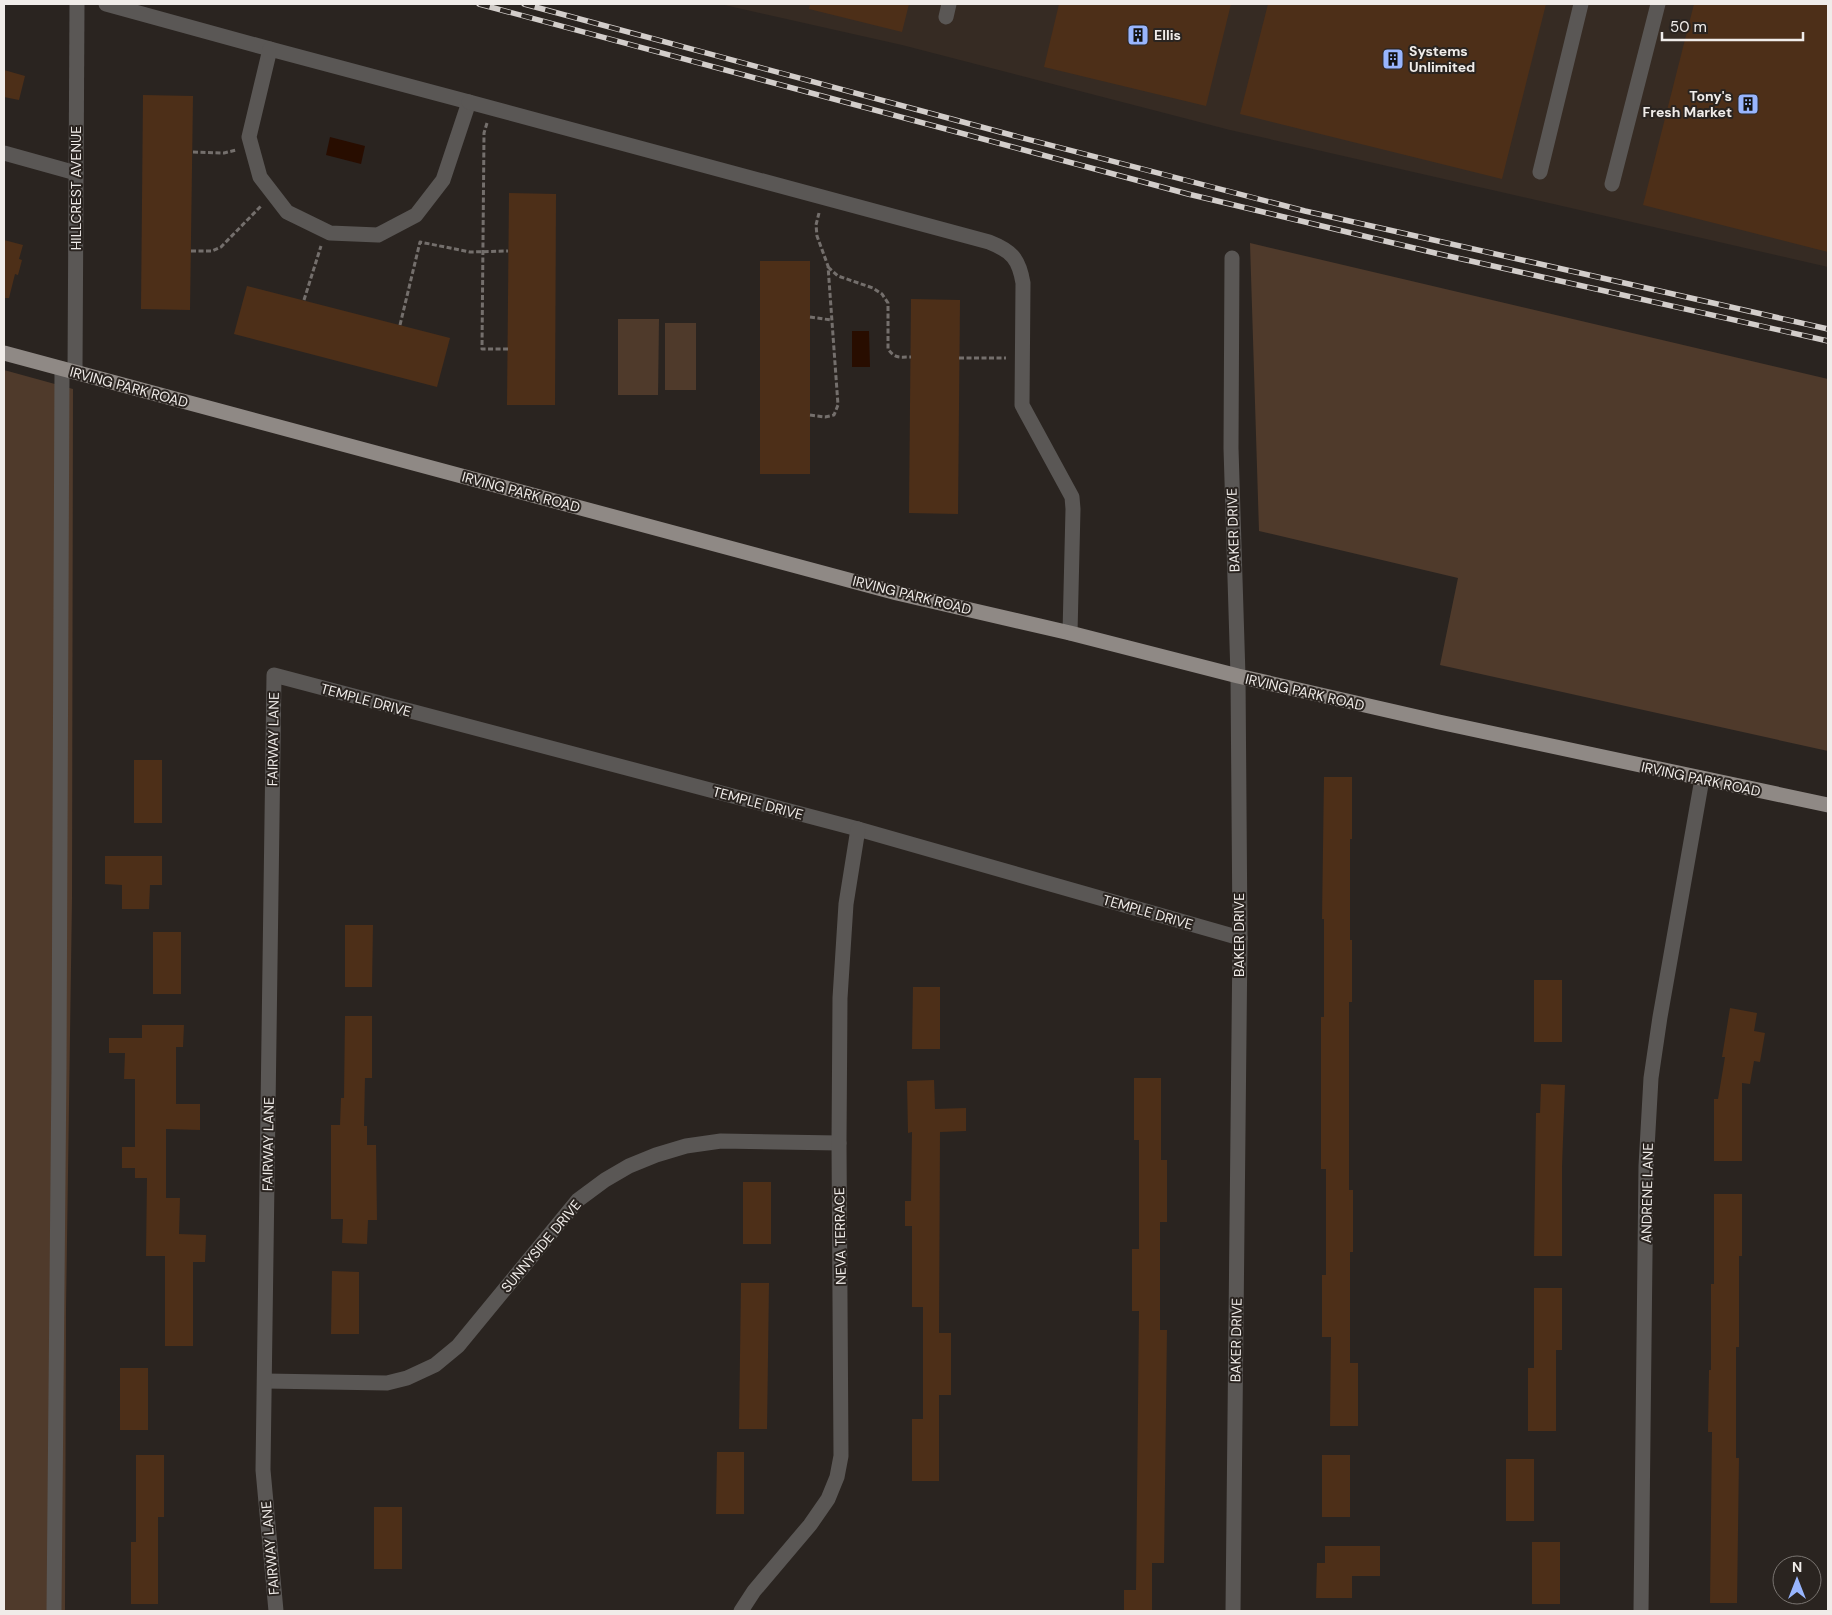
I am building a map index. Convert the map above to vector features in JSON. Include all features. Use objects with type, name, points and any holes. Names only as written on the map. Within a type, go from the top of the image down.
[{"type":"main road","name":"IRVING PARK ROAD","points":[[4,353],[888,590],[1070,633],[1238,676],[1439,722],[1828,805]]},
{"type":"street","name":"HILLCREST AVENUE","points":[[54,1611],[68,371],[76,173],[77,4]]},
{"type":"street","points":[[106,4],[989,242],[1003,248],[1014,257],[1021,269],[1023,283],[1022,406],[1072,497],[1070,633]]},
{"type":"street","points":[[1540,172],[1581,4]]},
{"type":"street","points":[[1612,184],[1658,4]]},
{"type":"street","points":[[270,49],[249,137],[260,177],[288,212],[326,232],[378,235],[416,215],[443,180],[469,102]]},
{"type":"street","points":[[4,153],[76,173]]},
{"type":"street","name":"BAKER DRIVE","points":[[1232,258],[1230,448],[1238,676],[1240,938],[1233,1611]]},
{"type":"street","name":"TEMPLE DRIVE","points":[[274,676],[858,829],[1240,938]]},
{"type":"street","name":"FAIRWAY LANE","points":[[274,676],[263,1470],[276,1611]]},
{"type":"street","name":"ANDRENE LANE","points":[[1641,1611],[1646,1166],[1651,1078],[1702,779]]},
{"type":"street","name":"NEVA TERRACE","points":[[741,1611],[754,1591],[810,1525],[828,1499],[837,1477],[841,1456],[839,1143],[841,959],[846,904],[858,829]]},
{"type":"street","name":"SUNNYSIDE DRIVE","points":[[265,1381],[387,1383],[407,1378],[435,1365],[458,1346],[578,1200],[605,1180],[629,1166],[686,1146],[721,1141],[839,1143]]},
{"type":"path","points":[[490,108],[484,133],[482,349],[508,349]]},
{"type":"path","points":[[193,152],[224,153],[251,146]]},
{"type":"path","points":[[191,251],[212,251],[221,247],[274,194]]},
{"type":"path","points":[[810,416],[825,417],[834,414],[838,405],[828,266],[817,236],[816,225],[822,197]]},
{"type":"path","points":[[304,300],[326,232]]},
{"type":"path","points":[[400,325],[420,242],[470,252],[508,251]]},
{"type":"path","points":[[828,266],[838,276],[873,288],[882,294],[888,303],[888,348],[892,355],[911,357]]},
{"type":"path","points":[[810,317],[831,320]]},
{"type":"path","points":[[960,358],[1022,358]]},
{"type":"shaded area","points":[[720,4],[1828,4],[1828,267],[1230,130],[902,45]]},
{"type":"shaded area","points":[[330,137],[365,146],[361,164],[326,155]]},
{"type":"shaded area","points":[[1250,243],[1828,379],[1828,751],[1440,665],[1458,578],[1259,531]]},
{"type":"shaded area","points":[[618,319],[659,319],[658,395],[618,395]]},
{"type":"shaded area","points":[[665,323],[696,323],[696,390],[665,390]]},
{"type":"shaded area","points":[[852,331],[869,331],[870,367],[852,367]]},
{"type":"shaded area","points":[[4,370],[73,389],[72,899],[66,1310],[65,1611],[4,1611]]},
{"type":"building","points":[[810,4],[909,4],[902,32],[809,9]]},
{"type":"building","name":"Ellis","points":[[1059,4],[1231,4],[1206,106],[1044,67]]},
{"type":"building","name":"Systems Unlimited","points":[[1268,4],[1546,4],[1502,179],[1240,114]]},
{"type":"building","name":"Tony's Fresh Market","points":[[1694,4],[1828,4],[1828,252],[1643,205]]},
{"type":"building","points":[[4,70],[25,76],[19,100],[4,97]]},
{"type":"building","points":[[143,95],[193,96],[190,310],[141,309]]},
{"type":"building","points":[[509,193],[556,194],[555,405],[507,405]]},
{"type":"building","points":[[4,240],[23,245],[19,259],[22,260],[18,275],[15,274],[9,298],[4,298]]},
{"type":"building","points":[[760,261],[810,261],[810,474],[760,474]]},
{"type":"building","points":[[247,286],[450,338],[437,387],[234,334]]},
{"type":"building","points":[[911,299],[960,300],[958,514],[909,513]]},
{"type":"building","points":[[134,760],[162,760],[162,823],[134,823]]},
{"type":"building","points":[[1324,777],[1352,777],[1350,940],[1352,940],[1352,1002],[1349,1002],[1349,1190],[1353,1190],[1353,1252],[1350,1252],[1350,1363],[1358,1363],[1358,1426],[1330,1426],[1331,1337],[1322,1337],[1322,1275],[1326,1275],[1326,1169],[1321,1169],[1321,1017],[1324,1017],[1324,919],[1322,919]]},
{"type":"building","points":[[105,856],[162,856],[162,885],[150,885],[149,909],[122,909],[122,885],[105,884]]},
{"type":"building","points":[[345,925],[373,925],[372,987],[345,987]]},
{"type":"building","points":[[153,932],[181,932],[181,994],[153,994]]},
{"type":"building","points":[[1534,980],[1562,980],[1562,1042],[1534,1042]]},
{"type":"building","points":[[913,987],[940,987],[940,1049],[912,1049]]},
{"type":"building","points":[[1730,1008],[1757,1013],[1754,1031],[1765,1033],[1760,1062],[1754,1061],[1750,1084],[1742,1083],[1742,1161],[1714,1161],[1714,1099],[1718,1099],[1725,1057],[1722,1057]]},
{"type":"building","points":[[345,1016],[372,1016],[372,1078],[365,1078],[364,1126],[367,1126],[367,1145],[376,1145],[377,1220],[368,1220],[367,1244],[342,1243],[343,1219],[331,1219],[331,1125],[340,1125],[341,1098],[344,1098]]},
{"type":"building","points":[[142,1025],[184,1025],[183,1047],[176,1047],[176,1104],[200,1104],[200,1130],[166,1129],[166,1198],[180,1198],[179,1234],[206,1235],[205,1262],[193,1262],[193,1346],[165,1346],[165,1256],[146,1256],[147,1178],[135,1178],[135,1168],[122,1168],[122,1147],[135,1147],[135,1079],[124,1079],[125,1053],[109,1053],[109,1038],[142,1038]]},
{"type":"building","points":[[1134,1078],[1161,1078],[1161,1160],[1167,1160],[1167,1222],[1160,1222],[1160,1330],[1167,1330],[1164,1563],[1152,1563],[1152,1611],[1124,1611],[1124,1590],[1136,1590],[1139,1311],[1132,1311],[1132,1249],[1139,1249],[1139,1140],[1134,1140]]},
{"type":"building","points":[[934,1080],[935,1109],[966,1108],[966,1131],[940,1132],[939,1333],[951,1333],[951,1395],[939,1395],[939,1481],[912,1481],[912,1419],[923,1419],[923,1307],[912,1307],[912,1226],[905,1226],[905,1201],[911,1201],[912,1132],[908,1133],[907,1081]]},
{"type":"building","points":[[1541,1084],[1565,1085],[1562,1167],[1562,1256],[1534,1256],[1536,1113],[1540,1113]]},
{"type":"building","points":[[743,1182],[771,1182],[771,1244],[743,1244]]},
{"type":"building","points":[[1714,1194],[1742,1194],[1742,1256],[1739,1256],[1739,1347],[1736,1347],[1736,1458],[1739,1458],[1737,1603],[1710,1603],[1712,1432],[1708,1432],[1709,1370],[1711,1370],[1711,1284],[1714,1284]]},
{"type":"building","points":[[332,1271],[359,1272],[359,1334],[331,1334]]},
{"type":"building","points":[[741,1283],[769,1283],[767,1429],[739,1429]]},
{"type":"building","points":[[1534,1288],[1562,1288],[1562,1350],[1556,1350],[1556,1431],[1528,1431],[1528,1368],[1534,1368]]},
{"type":"building","points":[[120,1368],[148,1368],[148,1430],[120,1430]]},
{"type":"building","points":[[717,1452],[744,1452],[744,1514],[716,1514]]},
{"type":"building","points":[[136,1455],[164,1455],[164,1517],[158,1517],[158,1604],[131,1604],[131,1542],[136,1542]]},
{"type":"building","points":[[1322,1455],[1350,1455],[1350,1517],[1322,1517]]},
{"type":"building","points":[[1506,1459],[1534,1459],[1534,1521],[1506,1521]]},
{"type":"building","points":[[374,1507],[402,1507],[402,1569],[374,1569]]},
{"type":"building","points":[[1532,1542],[1560,1542],[1560,1604],[1532,1604]]},
{"type":"building","points":[[1325,1546],[1380,1546],[1380,1576],[1352,1576],[1352,1598],[1316,1598],[1317,1563],[1325,1563]]},
{"type":"railway","points":[[479,4],[1188,194],[1435,253],[1828,341]]},
{"type":"railway","points":[[524,4],[1015,136],[1305,211],[1828,329]]},
{"type":"place","name":"Ellis","points":[[1138,35]]},
{"type":"place","name":"Systems Unlimited","points":[[1393,59]]},
{"type":"place","name":"Tony's Fresh Market","points":[[1748,104]]}]
